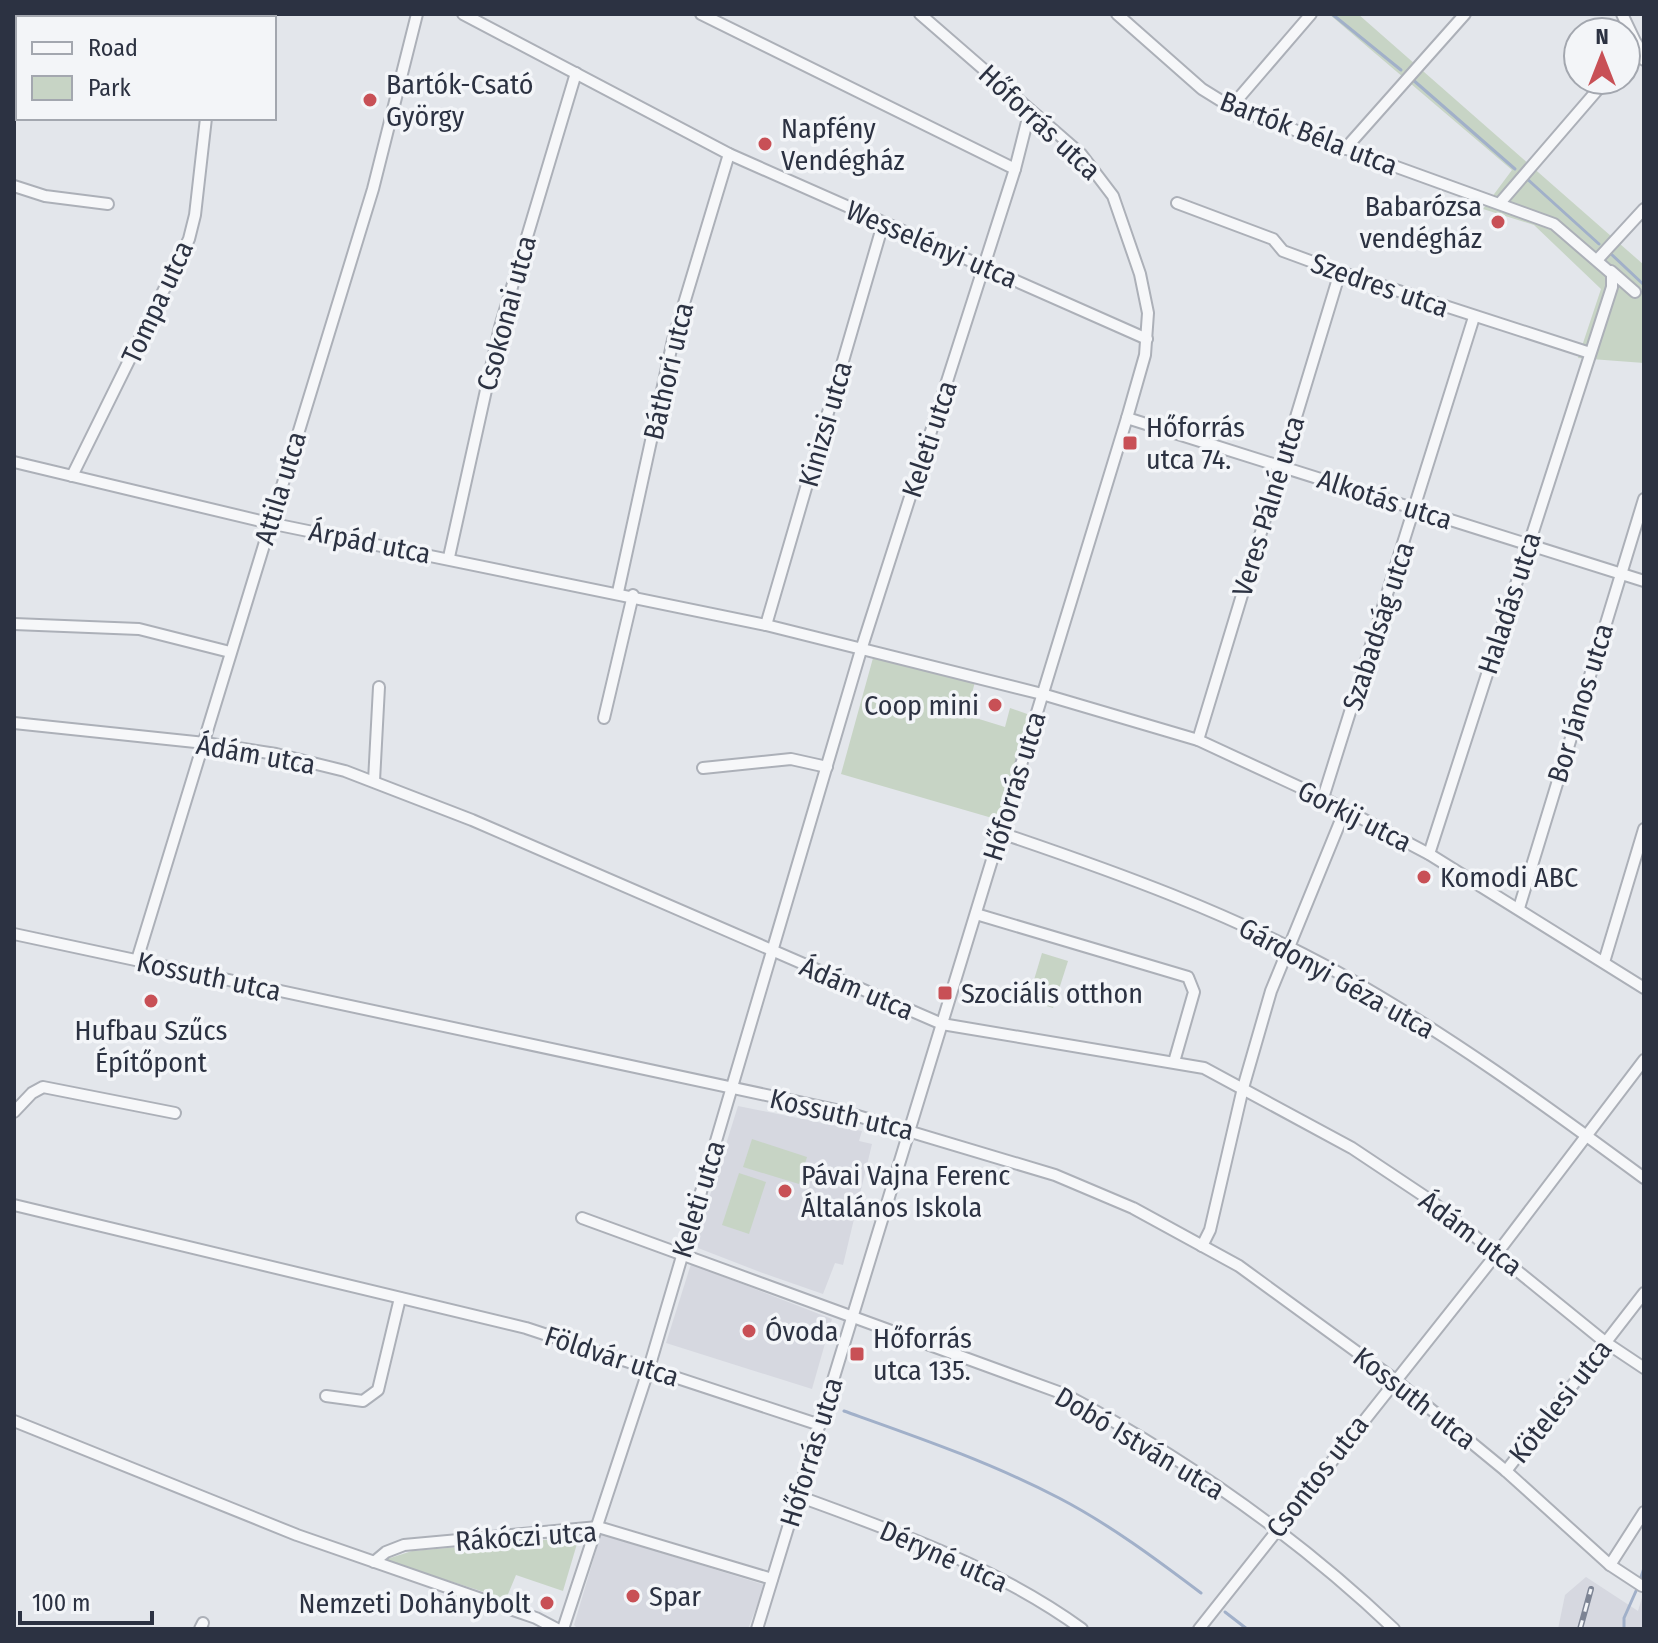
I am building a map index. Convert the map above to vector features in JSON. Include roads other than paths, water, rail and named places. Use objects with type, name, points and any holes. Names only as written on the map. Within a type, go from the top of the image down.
[{"type":"street","name":"Attila utca","points":[[137,960],[373,189],[417,14]]},
{"type":"street","name":"Wesselényi utca","points":[[463,14],[729,154],[1147,339]]},
{"type":"street","points":[[486,26],[491,14]]},
{"type":"street","points":[[701,14],[1015,169]]},
{"type":"street","name":"Hőforrás utca","points":[[757,1629],[1127,418],[1147,339],[1145,293],[1113,196],[1090,164],[920,14]]},
{"type":"street","points":[[1231,107],[1311,14]]},
{"type":"street","points":[[1345,149],[1465,14]]},
{"type":"street","name":"Bartók Béla utca","points":[[1124,16],[1209,94],[1231,107],[1560,227],[1635,292]]},
{"type":"street","name":"Csokonai utca","points":[[449,557],[500,327],[576,73]]},
{"type":"street","points":[[1500,203],[1592,96]]},
{"type":"street","name":"Keleti utca","points":[[560,1629],[598,1527],[649,1368],[861,650],[985,265],[1030,110]]},
{"type":"street","name":"Tompa utca","points":[[72,476],[189,239],[195,215],[206,120]]},
{"type":"street","name":"Báthori utca","points":[[618,592],[673,340],[729,154]]},
{"type":"street","points":[[14,186],[45,196],[108,204]]},
{"type":"street","name":"Szedres utca","points":[[1177,203],[1273,239],[1283,251],[1340,272],[1590,353]]},
{"type":"street","points":[[1598,259],[1644,209]]},
{"type":"street","name":"Kinizsi utca","points":[[766,625],[883,224]]},
{"type":"street","points":[[1590,353],[1612,287],[1609,270]]},
{"type":"street","name":"Veres Pálné utca","points":[[1198,740],[1340,272]]},
{"type":"street","name":"Szabadság utca","points":[[1323,798],[1474,317]]},
{"type":"street","name":"Haladás utca","points":[[1429,854],[1590,353]]},
{"type":"street","name":"Alkotás utca","points":[[1127,418],[1644,581]]},
{"type":"street","name":"Árpád utca","points":[[14,462],[269,523],[449,557],[766,625],[1042,694]]},
{"type":"street","name":"Bor János utca","points":[[1519,908],[1644,499]]},
{"type":"street","points":[[604,718],[633,595]]},
{"type":"street","points":[[14,624],[139,629],[230,652]]},
{"type":"street","points":[[374,781],[379,687]]},
{"type":"street","name":"Gorkij utca","points":[[1042,694],[1198,740],[1323,798],[1429,854],[1644,988]]},
{"type":"street","name":"Ádám utca","points":[[14,723],[205,743],[276,754],[374,781],[472,820],[942,1024],[1204,1068],[1352,1148],[1498,1252],[1605,1342],[1644,1368]]},
{"type":"street","points":[[703,768],[791,759],[827,767]]},
{"type":"street","points":[[1202,1246],[1210,1230],[1243,1088],[1287,947],[1345,810]]},
{"type":"street","points":[[1604,962],[1644,829]]},
{"type":"street","name":"Gárdonyi Géza utca","points":[[1001,833],[1135,879],[1287,947],[1361,986],[1458,1044],[1644,1178]]},
{"type":"street","points":[[976,914],[1188,977],[1194,992],[1174,1062]]},
{"type":"street","name":"Kossuth utca","points":[[14,934],[910,1129],[1055,1175],[1133,1208],[1239,1266],[1394,1379],[1506,1471],[1610,1565],[1642,1586]]},
{"type":"street","name":"Csontos utca","points":[[1199,1629],[1394,1379],[1498,1252],[1644,1060]]},
{"type":"street","points":[[14,1112],[32,1093],[43,1087],[175,1113]]},
{"type":"street","name":"Földvár utca","points":[[14,1205],[526,1328],[820,1425]]},
{"type":"street","name":"Dobó István utca","points":[[582,1218],[1064,1394],[1127,1429],[1276,1529],[1394,1629]]},
{"type":"street","name":"Kötelesi utca","points":[[1506,1471],[1644,1293]]},
{"type":"street","points":[[326,1396],[363,1401],[378,1390],[400,1298]]},
{"type":"street","name":"Rákóczi utca","points":[[14,1421],[215,1504],[560,1629]]},
{"type":"street","name":"Déryné utca","points":[[798,1496],[907,1536],[999,1577],[1082,1629]]},
{"type":"street","points":[[1610,1565],[1644,1512]]},
{"type":"street","name":"Rákóczi utca","points":[[374,1562],[404,1545],[598,1527],[772,1579]]},
{"type":"waterway","points":[[1332,14],[1401,70]]},
{"type":"waterway","points":[[1412,79],[1515,169]]},
{"type":"waterway","points":[[1525,177],[1599,244]]},
{"type":"waterway","points":[[1610,253],[1644,285]]},
{"type":"waterway","points":[[844,1411],[926,1440],[1059,1498],[1114,1531],[1201,1593]]},
{"type":"waterway","points":[[1640,1580],[1644,1568]]},
{"type":"waterway","points":[[1624,1629],[1624,1618],[1636,1591]]},
{"type":"waterway","points":[[1225,1612],[1247,1629]]},
{"type":"railway","points":[[1580,1629],[1591,1589]]},
{"type":"place","name":"Bartók-Csató György","points":[[370,100]]},
{"type":"place","name":"Napfény Vendégház","points":[[765,144]]},
{"type":"place","name":"Babarózsa vendégház","points":[[1498,222]]},
{"type":"place","name":"Hőforrás utca 74.","points":[[1130,443]]},
{"type":"place","name":"Coop mini","points":[[995,705]]},
{"type":"place","name":"Komodi ABC","points":[[1424,877]]},
{"type":"place","name":"Szociális otthon","points":[[945,993]]},
{"type":"place","name":"Hufbau Szűcs Építőpont","points":[[151,1001]]},
{"type":"place","name":"Pávai Vajna Ferenc Általános Iskola","points":[[785,1191]]},
{"type":"place","name":"Óvoda","points":[[749,1331]]},
{"type":"place","name":"Hőforrás utca 135.","points":[[857,1354]]},
{"type":"place","name":"Spar","points":[[633,1596]]},
{"type":"place","name":"Nemzeti Dohánybolt","points":[[547,1603]]}]
